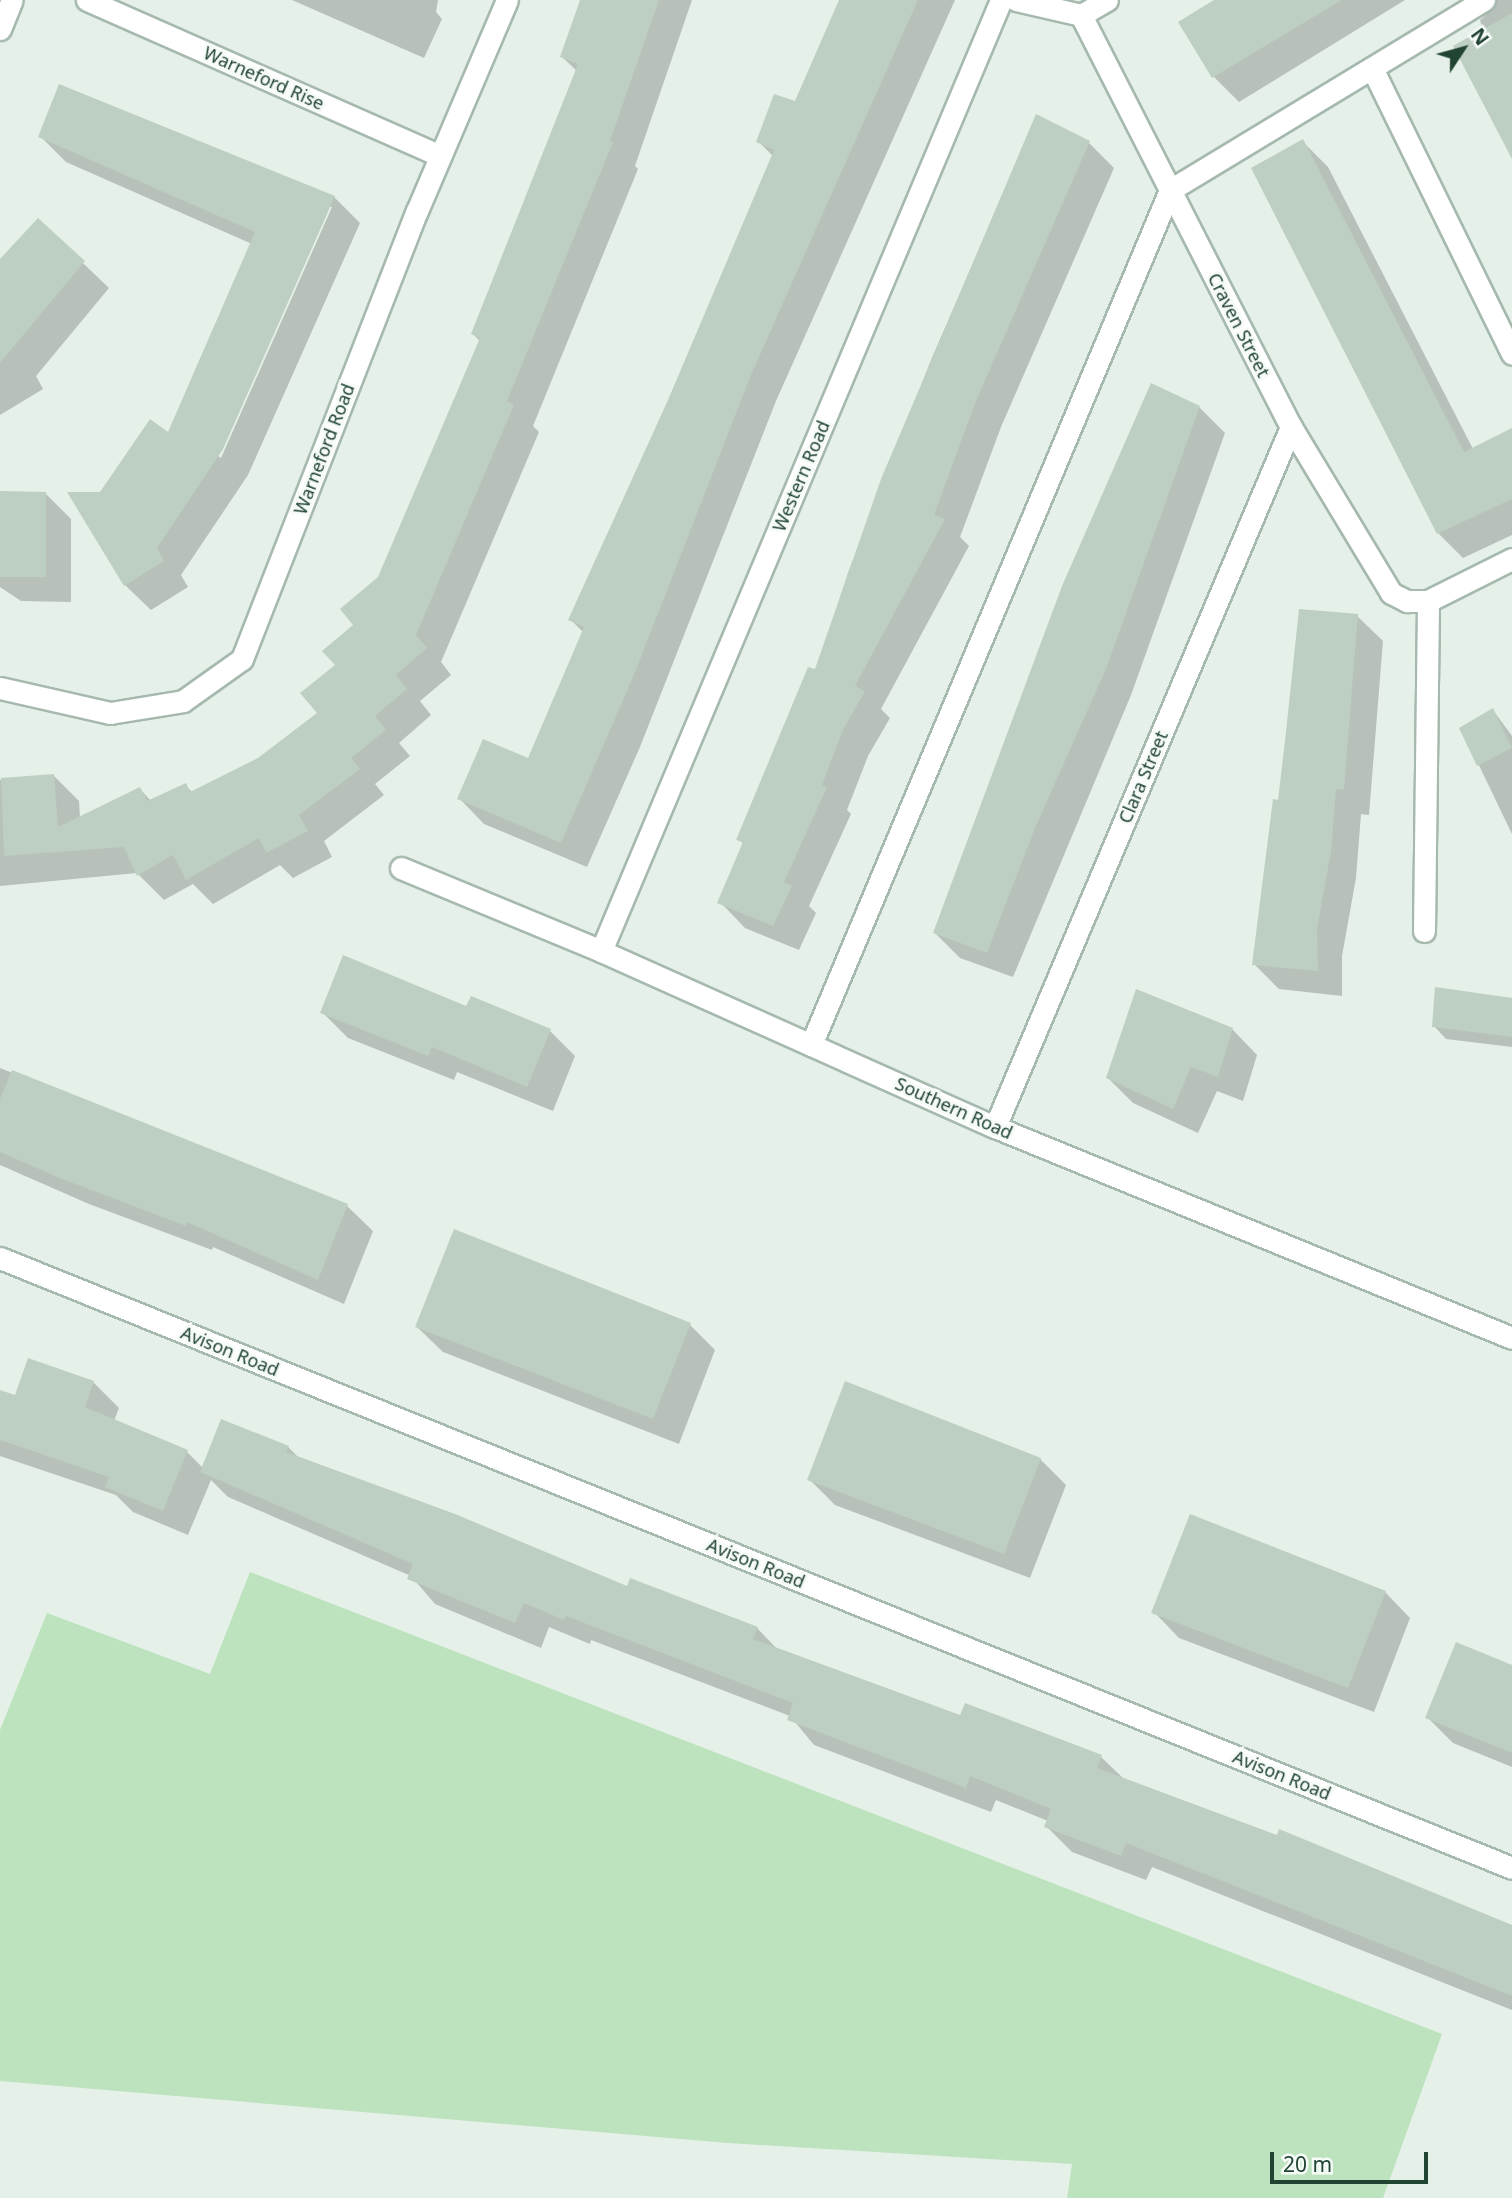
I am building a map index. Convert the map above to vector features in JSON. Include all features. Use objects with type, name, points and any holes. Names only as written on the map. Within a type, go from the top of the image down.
[{"type":"street","points":[[0,29],[12,0]]},
{"type":"street","name":"Warneford Rise","points":[[87,0],[440,156]]},
{"type":"street","name":"Warneford Road","points":[[0,688],[110,713],[183,701],[242,659],[440,156],[507,0]]},
{"type":"street","name":"Western Road","points":[[601,951],[1001,0]]},
{"type":"street","points":[[1016,0],[1081,15],[1107,0]]},
{"type":"street","points":[[811,1045],[1170,190],[1484,0]]},
{"type":"street","name":"Craven Street","points":[[1081,15],[1291,427],[1391,593],[1407,601],[1428,601]]},
{"type":"street","points":[[1372,68],[1512,354]]},
{"type":"street","name":"Clara Street","points":[[995,1127],[1291,427]]},
{"type":"street","points":[[1424,931],[1428,601],[1512,559]]},
{"type":"street","name":"Southern Road","points":[[401,868],[601,951],[995,1127],[1512,1338]]},
{"type":"street","name":"Avison Road","points":[[0,1258],[1512,1868]]},
{"type":"green space","points":[[250,1572],[1442,2034],[1383,2198],[1067,2198],[1072,2164],[728,2143],[0,2081],[0,1730],[47,1613],[210,1674]]},
{"type":"building","points":[[580,0],[659,0],[610,141],[613,142],[507,401],[514,405],[416,635],[427,648],[396,675],[407,689],[375,716],[386,730],[351,758],[360,769],[299,815],[308,831],[266,853],[259,838],[186,880],[173,855],[137,876],[124,847],[4,856],[1,778],[54,774],[58,827],[140,787],[147,801],[186,783],[190,792],[258,758],[317,713],[300,693],[335,665],[322,651],[353,625],[340,609],[378,577],[480,338],[471,334],[578,64],[560,57]]},
{"type":"building","points":[[839,0],[918,0],[751,375],[634,675],[561,843],[457,799],[483,739],[528,758],[584,627],[568,620],[668,400],[774,150],[756,142],[774,94],[795,101]]},
{"type":"building","points":[[1214,0],[1342,0],[1212,78],[1178,22]]},
{"type":"building","points":[[1512,13],[1512,159],[1453,46]]},
{"type":"building","points":[[59,84],[335,196],[223,449],[157,548],[164,561],[124,586],[67,492],[100,492],[150,419],[168,432],[255,232],[38,137]]},
{"type":"building","points":[[1036,114],[1090,141],[976,401],[934,515],[945,519],[855,686],[865,691],[843,730],[822,785],[827,787],[784,882],[792,886],[773,926],[717,903],[743,842],[736,840],[808,667],[815,669],[881,479]]},
{"type":"building","points":[[1303,139],[1464,452],[1512,428],[1512,499],[1437,534],[1251,168]]},
{"type":"building","points":[[38,218],[85,261],[0,363],[0,259]]},
{"type":"building","points":[[1151,383],[1200,406],[1106,669],[1035,828],[987,953],[933,933],[1062,586]]},
{"type":"building","points":[[0,491],[46,492],[46,577],[0,577]]},
{"type":"building","points":[[1299,609],[1358,614],[1344,790],[1336,789],[1331,852],[1317,929],[1318,971],[1252,965],[1273,799],[1278,800]]},
{"type":"building","points":[[1493,708],[1512,748],[1477,766],[1459,728]]},
{"type":"building","points":[[343,955],[466,1006],[471,996],[551,1029],[527,1087],[432,1047],[428,1056],[320,1013]]},
{"type":"building","points":[[1435,987],[1512,998],[1512,1037],[1432,1027]]},
{"type":"building","points":[[1136,989],[1233,1028],[1218,1077],[1191,1067],[1173,1109],[1106,1078]]},
{"type":"building","points":[[12,1070],[348,1204],[318,1280],[187,1222],[186,1226],[62,1179],[0,1152],[0,1099]]},
{"type":"building","points":[[454,1229],[691,1323],[653,1419],[415,1327]]},
{"type":"building","points":[[28,1358],[94,1381],[85,1407],[188,1450],[163,1511],[105,1487],[109,1477],[0,1440],[0,1390],[15,1395]]},
{"type":"building","points":[[845,1381],[1041,1458],[1004,1554],[807,1480]]},
{"type":"building","points":[[221,1419],[289,1446],[286,1452],[455,1514],[627,1586],[630,1578],[758,1627],[753,1639],[960,1715],[965,1703],[1102,1755],[1097,1768],[1277,1835],[1279,1829],[1512,1925],[1512,1996],[1126,1843],[1121,1856],[1044,1827],[1051,1809],[970,1776],[966,1788],[787,1720],[793,1703],[566,1616],[564,1620],[524,1603],[515,1623],[407,1579],[413,1564],[200,1472]]},
{"type":"building","points":[[1190,1514],[1386,1591],[1348,1688],[1151,1613]]},
{"type":"building","points":[[1456,1642],[1512,1665],[1512,1753],[1425,1718]]}]
